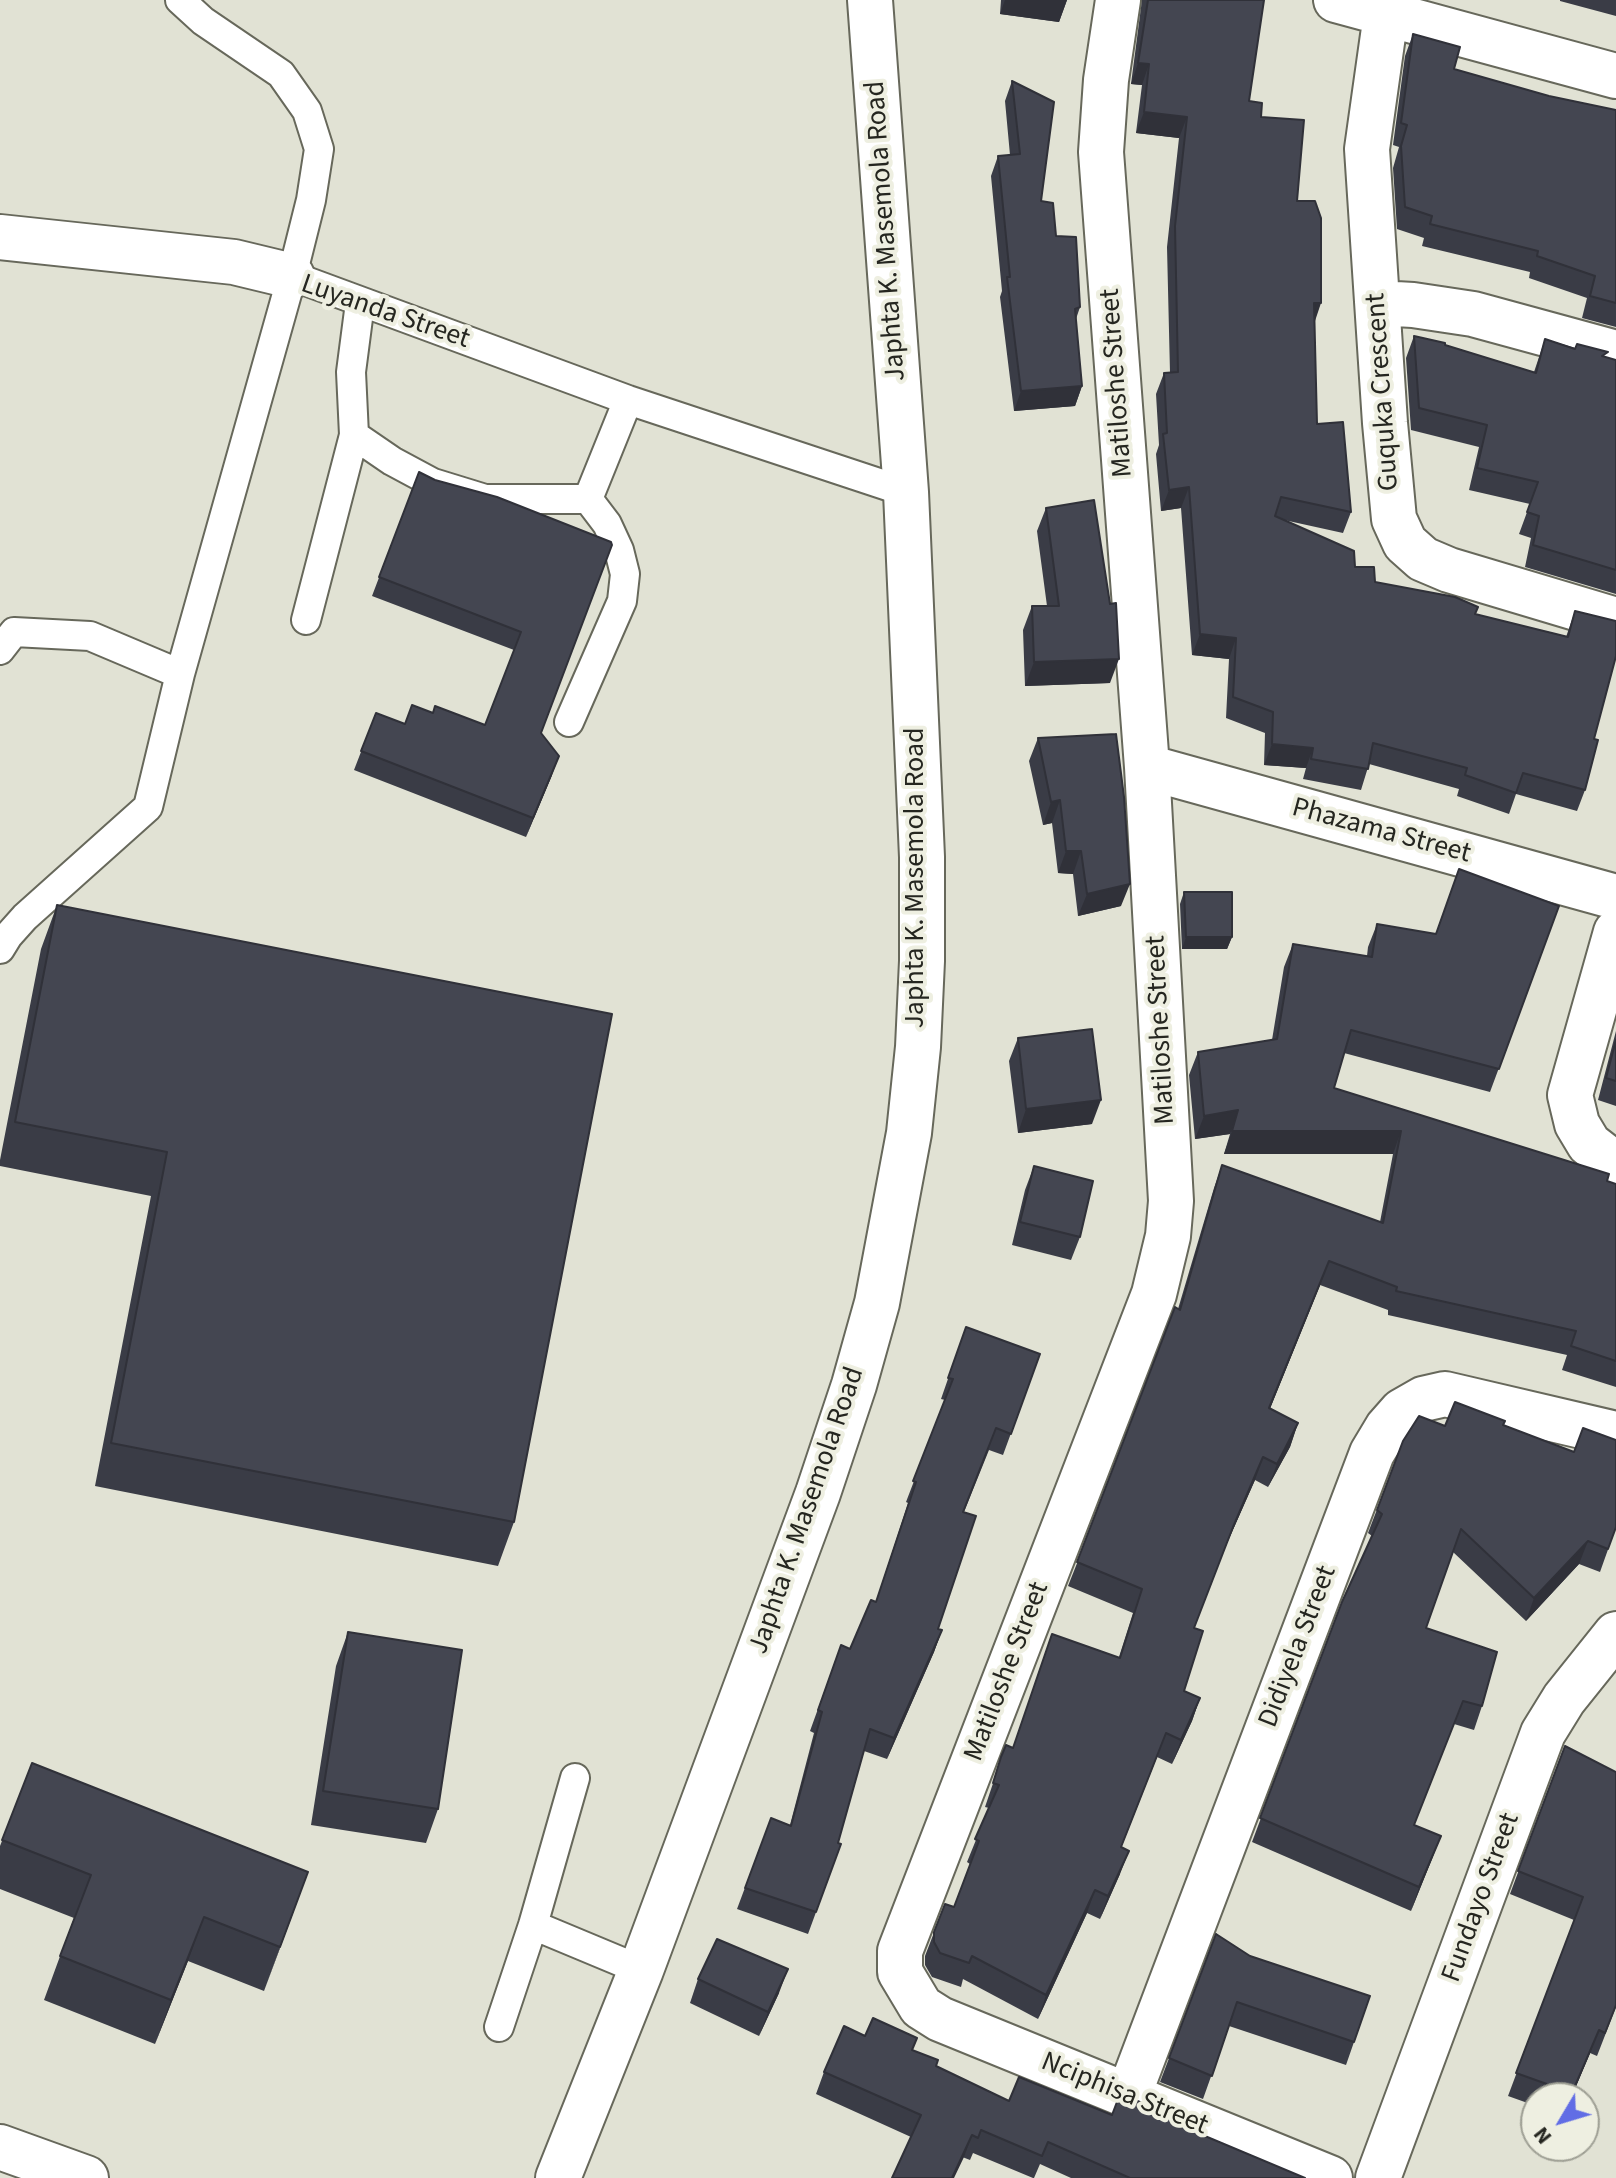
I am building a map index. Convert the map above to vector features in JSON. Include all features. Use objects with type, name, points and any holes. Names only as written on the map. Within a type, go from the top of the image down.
[{"type":"street","name":"Japhta K. Masemola Road","points":[[558,2178],[641,1970],[818,1493],[850,1399],[877,1303],[900,1189],[916,1061],[922,961],[922,857],[906,492],[870,0]]},
{"type":"street","name":"Matiloshe Street","points":[[921,2007],[900,1972],[900,1951],[1154,1294],[1168,1236],[1171,1201],[1147,767],[1101,152],[1106,80],[1118,0]]},
{"type":"street","points":[[1336,0],[1387,7],[1616,76]]},
{"type":"street","name":"Guquka Crescent","points":[[1387,7],[1367,149],[1394,519],[1405,543],[1423,559],[1449,570],[1616,620]]},
{"type":"street","points":[[0,237],[234,262],[292,276]]},
{"type":"street","points":[[1378,303],[1473,314],[1616,353]]},
{"type":"street","name":"Phazama Street","points":[[1147,767],[1616,897]]},
{"type":"street","points":[[1616,932],[1570,1095],[1577,1124],[1589,1144],[1616,1165]]},
{"type":"street","name":"Didiyela Street","points":[[1128,2097],[1372,1453],[1387,1428],[1402,1411],[1423,1399],[1445,1394],[1616,1434]]},
{"type":"street","name":"Fundayo Street","points":[[1378,2178],[1543,1733],[1564,1699],[1616,1634]]},
{"type":"street","name":"Nciphisa Street","points":[[921,2007],[940,2019],[1330,2178]]},
{"type":"street","points":[[0,2147],[86,2178]]},
{"type":"lane","points":[[180,0],[203,21],[281,74],[307,111],[319,149],[311,200],[292,276]]},
{"type":"lane","name":"Luyanda Street","points":[[0,949],[25,917],[148,807],[180,674],[292,276],[628,400],[906,492]]},
{"type":"lane","points":[[306,620],[354,435],[351,372],[360,303]]},
{"type":"lane","points":[[588,499],[628,400]]},
{"type":"lane","points":[[354,435],[392,461],[433,483],[485,499],[588,499]]},
{"type":"lane","points":[[569,722],[622,601],[625,574],[619,550],[607,524],[588,499]]},
{"type":"lane","points":[[0,650],[14,632],[90,636],[180,674]]},
{"type":"lane","points":[[499,2027],[533,1925],[575,1778]]},
{"type":"lane","points":[[533,1925],[641,1970]]},
{"type":"building","points":[[1148,0],[1264,0],[1249,101],[1262,103],[1261,117],[1304,120],[1297,201],[1315,201],[1321,218],[1321,303],[1314,303],[1317,424],[1343,422],[1351,512],[1281,497],[1275,516],[1354,551],[1355,567],[1374,567],[1375,582],[1455,597],[1478,607],[1475,614],[1568,637],[1575,611],[1616,621],[1616,656],[1594,739],[1598,740],[1585,790],[1523,773],[1516,793],[1465,775],[1467,768],[1373,743],[1368,769],[1311,759],[1313,748],[1272,744],[1273,712],[1233,697],[1236,638],[1200,634],[1189,487],[1169,490],[1163,434],[1167,433],[1164,373],[1178,372],[1175,226],[1187,117],[1144,112],[1149,64],[1138,63]]},
{"type":"building","points":[[1413,34],[1460,47],[1454,69],[1549,96],[1616,110],[1616,303],[1590,296],[1595,276],[1537,256],[1538,251],[1430,224],[1432,216],[1405,207],[1401,146],[1407,125],[1401,123]]},
{"type":"building","points":[[1012,81],[1054,102],[1041,201],[1053,203],[1056,236],[1076,237],[1080,307],[1075,309],[1082,386],[1021,391],[1007,277],[1010,277],[998,156],[1020,154]]},
{"type":"building","points":[[1414,336],[1536,373],[1545,339],[1575,349],[1577,344],[1608,352],[1602,356],[1616,360],[1616,570],[1533,545],[1539,516],[1527,512],[1538,482],[1477,468],[1487,425],[1419,408]]},
{"type":"building","points":[[419,472],[435,480],[497,497],[612,545],[541,733],[559,756],[533,818],[361,751],[376,713],[405,724],[412,705],[433,713],[435,706],[485,725],[521,632],[379,577]]},
{"type":"building","points":[[1094,500],[1110,604],[1116,603],[1119,659],[1034,662],[1032,606],[1059,606],[1046,508]]},
{"type":"building","points":[[1116,734],[1130,884],[1087,894],[1081,851],[1066,851],[1060,800],[1051,802],[1038,738]]},
{"type":"building","points":[[1459,869],[1559,906],[1499,1069],[1351,1030],[1334,1088],[1609,1174],[1607,1181],[1616,1184],[1616,1361],[1571,1346],[1576,1331],[1396,1291],[1397,1287],[1329,1261],[1269,1408],[1298,1423],[1277,1464],[1263,1457],[1233,1527],[1194,1628],[1203,1631],[1184,1691],[1200,1698],[1181,1740],[1166,1733],[1121,1847],[1129,1851],[1108,1896],[1095,1890],[1046,1995],[972,1956],[969,1963],[940,1953],[934,1942],[934,1932],[945,1904],[954,1907],[979,1841],[975,1839],[999,1785],[993,1783],[1001,1757],[1006,1745],[1013,1748],[1052,1634],[1120,1658],[1142,1589],[1077,1562],[1175,1307],[1180,1310],[1222,1165],[1383,1223],[1401,1131],[1232,1131],[1238,1110],[1204,1116],[1198,1052],[1277,1039],[1293,944],[1372,957],[1377,924],[1436,934]]},
{"type":"building","points":[[1184,892],[1232,892],[1232,937],[1186,937]]},
{"type":"building","points":[[57,905],[612,1014],[514,1522],[111,1443],[167,1152],[15,1122]]},
{"type":"building","points":[[1092,1029],[1101,1100],[1026,1109],[1018,1038]]},
{"type":"building","points":[[1616,1040],[1616,1081],[1606,1078]]},
{"type":"building","points":[[1034,1166],[1093,1181],[1080,1237],[1020,1222]]},
{"type":"building","points":[[966,1327],[1040,1354],[1011,1434],[996,1428],[963,1512],[976,1516],[938,1629],[942,1630],[894,1738],[870,1729],[838,1843],[841,1844],[816,1912],[745,1888],[771,1818],[791,1826],[822,1712],[818,1710],[841,1645],[850,1649],[871,1600],[876,1602],[916,1482],[913,1481],[953,1379],[948,1378]]},
{"type":"building","points":[[1455,1402],[1505,1421],[1503,1425],[1574,1452],[1583,1428],[1616,1440],[1616,1527],[1608,1549],[1588,1541],[1534,1598],[1461,1529],[1426,1628],[1497,1652],[1482,1706],[1463,1701],[1414,1825],[1441,1836],[1419,1887],[1260,1818],[1342,1602],[1382,1514],[1377,1510],[1403,1441],[1419,1416],[1445,1426]]},
{"type":"building","points":[[348,1632],[462,1650],[438,1809],[323,1791]]},
{"type":"building","points":[[1565,1746],[1616,1772],[1616,2005],[1605,2033],[1599,2030],[1577,2082],[1541,2082],[1516,2073],[1583,1897],[1518,1871]]},
{"type":"building","points":[[32,1763],[308,1872],[280,1947],[204,1917],[171,2000],[60,1956],[91,1875],[2,1840]]},
{"type":"building","points":[[1216,1934],[1250,1956],[1370,1996],[1354,2042],[1237,2002],[1212,2076],[1169,2058]]},
{"type":"building","points":[[717,1939],[788,1969],[768,2012],[698,1979]]},
{"type":"building","points":[[873,2018],[917,2038],[912,2050],[938,2060],[936,2066],[1009,2101],[1019,2077],[1112,2115],[1120,2094],[1195,2124],[1193,2131],[1305,2178],[1130,2178],[1048,2142],[1042,2156],[981,2130],[978,2138],[972,2135],[952,2178],[892,2178],[921,2115],[824,2072],[844,2026],[865,2036]]}]
